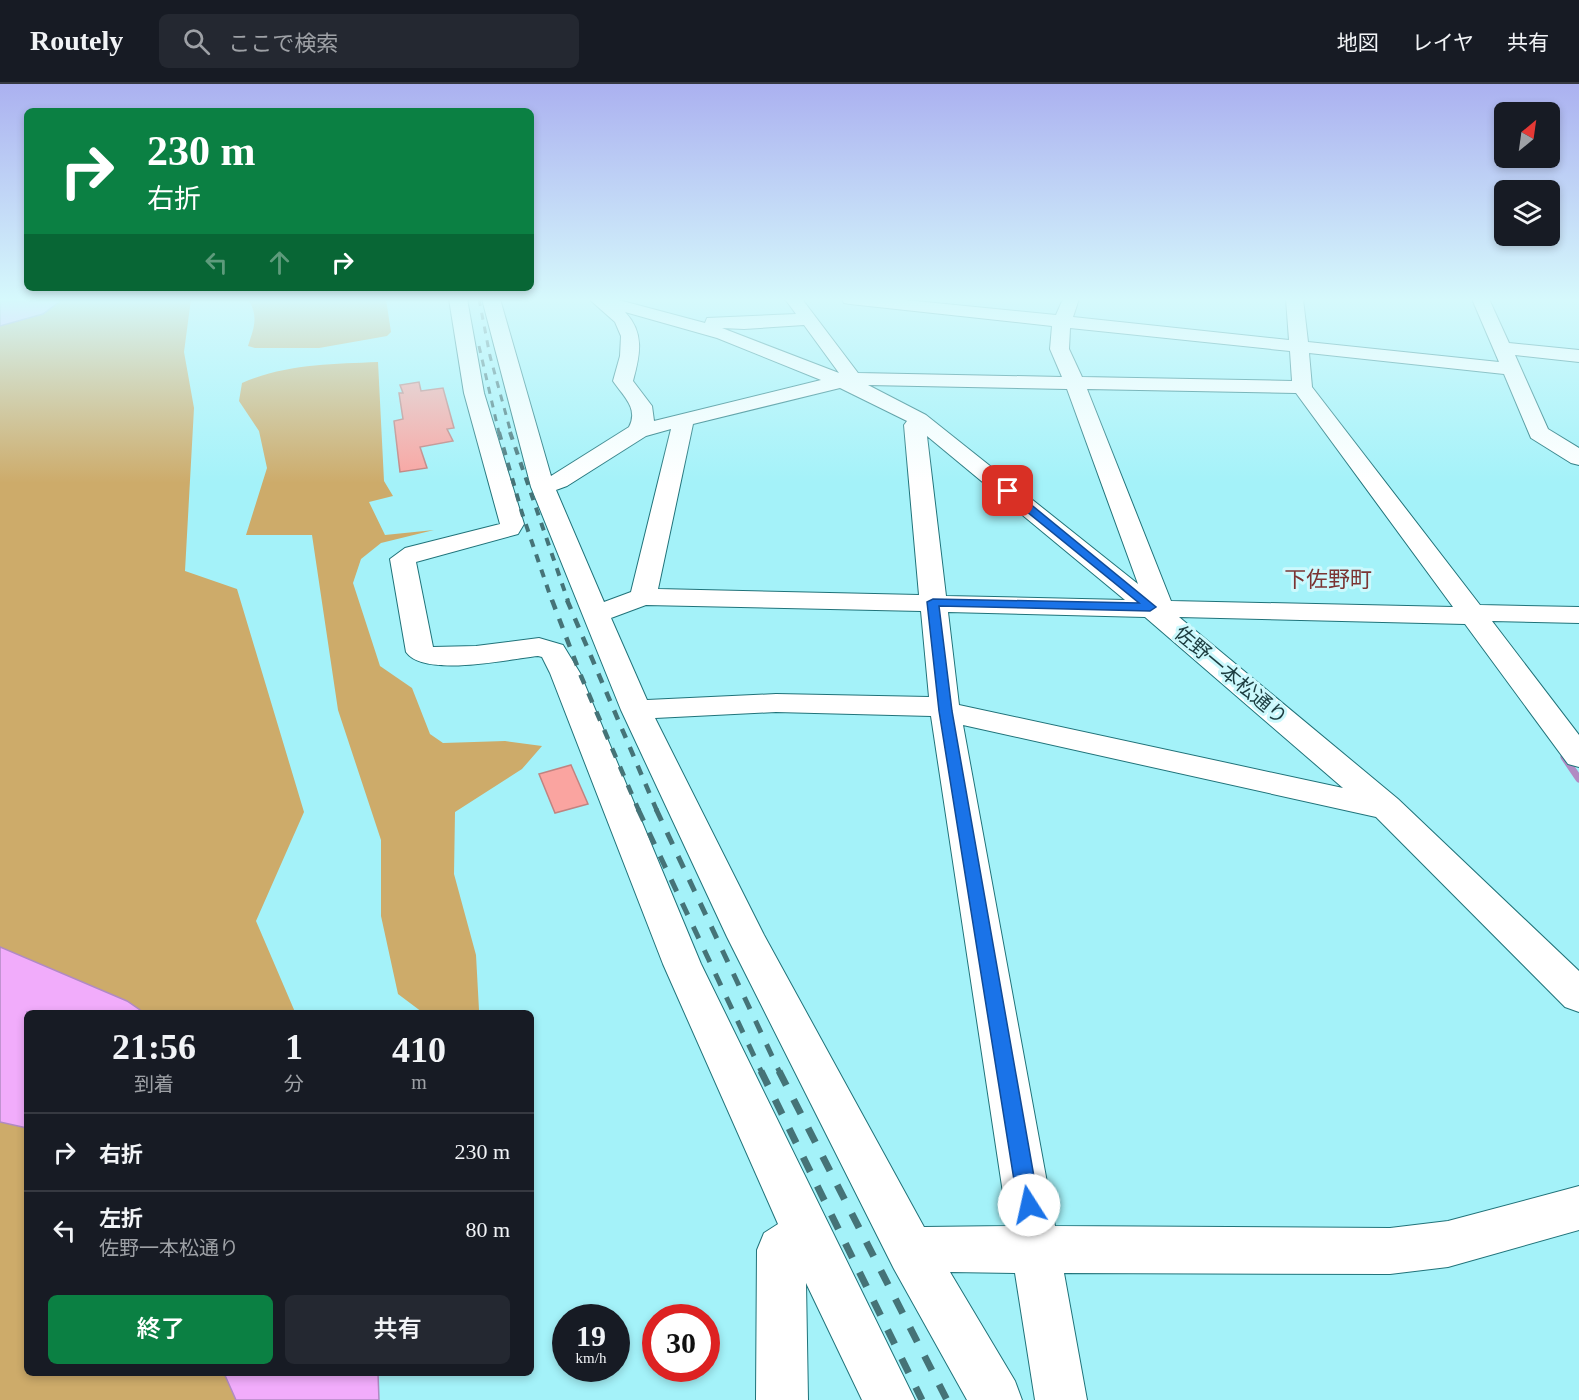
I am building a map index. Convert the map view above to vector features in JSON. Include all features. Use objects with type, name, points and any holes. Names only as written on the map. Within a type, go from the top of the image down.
[{"type":"street","points":[[475,360],[474,393],[512,524],[509,529],[414,553],[403,560],[420,652],[424,655],[441,657],[539,647],[553,651],[565,673],[682,964],[806,1232],[889,1400]]},
{"type":"street","points":[[495,360],[543,487],[636,710],[746,937],[911,1252],[996,1400]]},
{"type":"street","points":[[630,360],[623,381],[644,413],[644,419],[638,430]]},
{"type":"street","points":[[793,360],[851,383]]},
{"type":"street","name":"佐野一本松通り","points":[[838,360],[851,383],[919,419],[1155,607],[1386,807],[1579,996]]},
{"type":"street","points":[[1063,360],[1075,383],[1155,607]]},
{"type":"street","points":[[1301,360],[1302,387],[1579,757]]},
{"type":"street","points":[[1432,360],[1510,369]]},
{"type":"street","points":[[1506,360],[1539,433],[1573,450]]},
{"type":"street","points":[[543,487],[559,480],[638,430],[851,383],[1075,383],[1302,387]]},
{"type":"street","points":[[919,419],[915,425],[945,709],[1061,1400]]},
{"type":"street","points":[[643,597],[683,425],[680,422]]},
{"type":"street","points":[[595,615],[643,597],[1472,616],[1482,613],[1579,615]]},
{"type":"street","points":[[636,710],[776,703],[945,709],[1359,803],[1386,807]]},
{"type":"street","points":[[911,1252],[941,1249],[1390,1251],[1448,1244],[1579,1208]]},
{"type":"street","points":[[782,1400],[781,1250],[806,1232]]},
{"type":"shaded area","points":[[0,360],[186,360],[194,408],[185,571],[237,589],[304,812],[256,921],[294,1010],[140,1010],[127,1001],[0,947]]},
{"type":"shaded area","points":[[378,362],[384,481],[393,496],[369,502],[385,535],[434,530],[381,543],[361,559],[353,583],[380,666],[412,688],[430,734],[443,743],[505,741],[542,746],[522,769],[455,812],[454,874],[476,955],[479,1010],[419,1010],[398,994],[381,916],[381,840],[338,710],[312,535],[246,535],[267,468],[259,431],[239,401],[242,383],[275,372],[326,365]]},
{"type":"shaded area","points":[[0,947],[127,1001],[140,1010],[24,1010],[24,1127],[0,1122]]},
{"type":"shaded area","points":[[0,1122],[24,1127],[24,1376],[225,1376],[236,1400],[0,1400]]},
{"type":"shaded area","points":[[225,1376],[378,1376],[379,1400],[236,1400]]},
{"type":"building","points":[[419,382],[421,391],[443,388],[454,428],[447,429],[453,441],[420,447],[427,468],[400,472],[394,421],[403,419],[399,393],[403,393],[400,385]]},
{"type":"building","points":[[571,765],[588,804],[555,813],[539,774]]},
{"type":"waterway","points":[[1564,757],[1579,779]]},
{"type":"railway","points":[[482,360],[499,433]]},
{"type":"railway","points":[[491,360],[511,433]]},
{"type":"railway","points":[[499,432],[522,513],[552,601]]},
{"type":"railway","points":[[510,432],[568,601]]},
{"type":"railway","points":[[552,600],[581,676],[639,811]]},
{"type":"railway","points":[[567,600],[657,811]]},
{"type":"railway","points":[[638,809],[762,1073]]},
{"type":"railway","points":[[656,809],[780,1072]]},
{"type":"railway","points":[[761,1071],[922,1400]]},
{"type":"railway","points":[[780,1072],[947,1400]]},
{"type":"district","name":"下佐野町","points":[[1328,579]]},
{"type":"route","points":[[1008,491],[1150,607],[933,602],[945,711],[1029,1205]]}]
